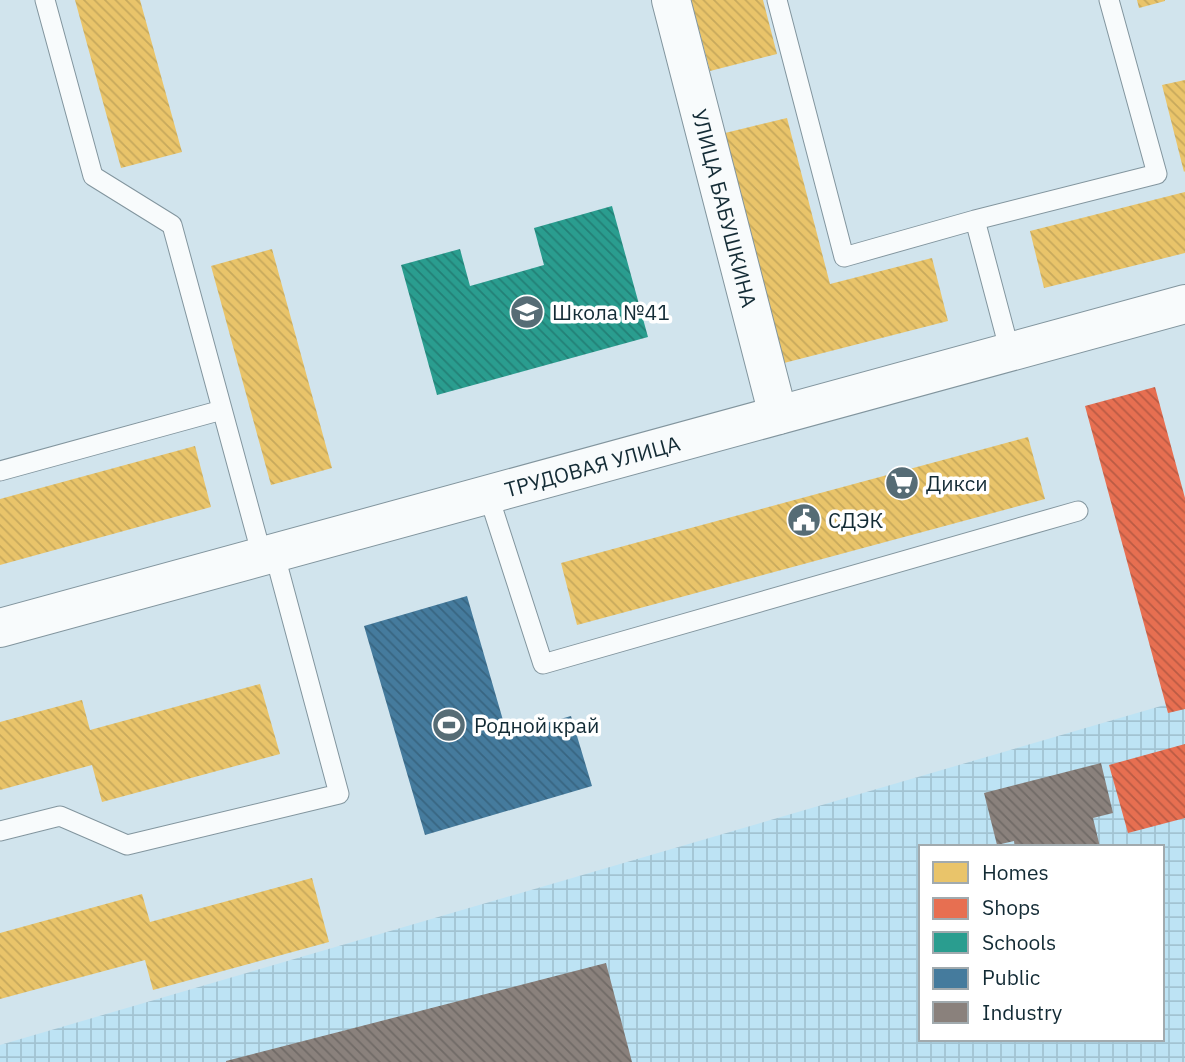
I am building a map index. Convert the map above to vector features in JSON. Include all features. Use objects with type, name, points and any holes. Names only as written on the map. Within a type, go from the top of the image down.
[{"type":"street","name":"УЛИЦА БАБУШКИНА","points":[[671,0],[778,415]]},
{"type":"street","name":"ТРУДОВАЯ УЛИЦА","points":[[0,628],[1185,304]]},
{"type":"lane","points":[[0,831],[60,816],[127,845],[339,794],[222,410],[172,225],[93,176],[45,0]]},
{"type":"lane","points":[[777,0],[844,257],[975,220],[1157,174],[1109,0]]},
{"type":"lane","points":[[975,220],[1010,352]]},
{"type":"lane","points":[[0,471],[222,410]]},
{"type":"lane","points":[[488,494],[542,664],[1079,511]]},
{"type":"shaded area","points":[[1185,699],[1185,1062],[0,1062],[0,1045]]},
{"type":"building: Homes","points":[[75,0],[140,0],[182,152],[121,168]]},
{"type":"building: Homes","points":[[691,0],[763,0],[777,54],[710,71]]},
{"type":"building: Homes","points":[[1137,0],[1165,0],[1165,1],[1139,8]]},
{"type":"building: Homes","points":[[1185,80],[1185,171],[1184,172],[1162,85]]},
{"type":"building: Homes","points":[[787,118],[830,284],[932,258],[948,321],[784,363],[725,133]]},
{"type":"building: Homes","points":[[1185,192],[1185,253],[1044,288],[1030,231]]},
{"type":"building: Homes","points":[[272,249],[332,468],[271,485],[211,266]]},
{"type":"building: Homes","points":[[1028,437],[1045,499],[577,625],[561,563]]},
{"type":"building: Homes","points":[[195,446],[211,507],[0,565],[0,499]]},
{"type":"building: Homes","points":[[260,684],[280,754],[102,802],[92,765],[0,790],[0,722],[82,700],[90,730]]},
{"type":"building: Homes","points":[[312,878],[329,942],[153,990],[145,960],[0,999],[0,933],[142,894],[150,922]]},
{"type":"building: Shops","points":[[1155,387],[1185,498],[1185,709],[1168,713],[1085,406]]},
{"type":"building: Shops","points":[[1185,744],[1185,818],[1128,833],[1109,765]]},
{"type":"building: Schools","name":"Школа №41","points":[[612,206],[648,337],[437,395],[401,265],[460,249],[470,286],[544,265],[534,228]]},
{"type":"building: Public","name":"Родной край","points":[[467,596],[507,734],[571,716],[592,786],[425,835],[364,626]]},
{"type":"building: Industry","points":[[1101,763],[1113,813],[1093,818],[1100,845],[1015,845],[1014,841],[997,845],[984,793]]},
{"type":"building: Industry","points":[[606,963],[632,1062],[226,1062],[226,1061]]},
{"type":"place","name":"Школа №41","points":[[527,312]]},
{"type":"place","name":"Дикси","points":[[902,483]]},
{"type":"place","name":"СДЭК","points":[[804,520]]},
{"type":"place","name":"Родной край","points":[[449,725]]}]
